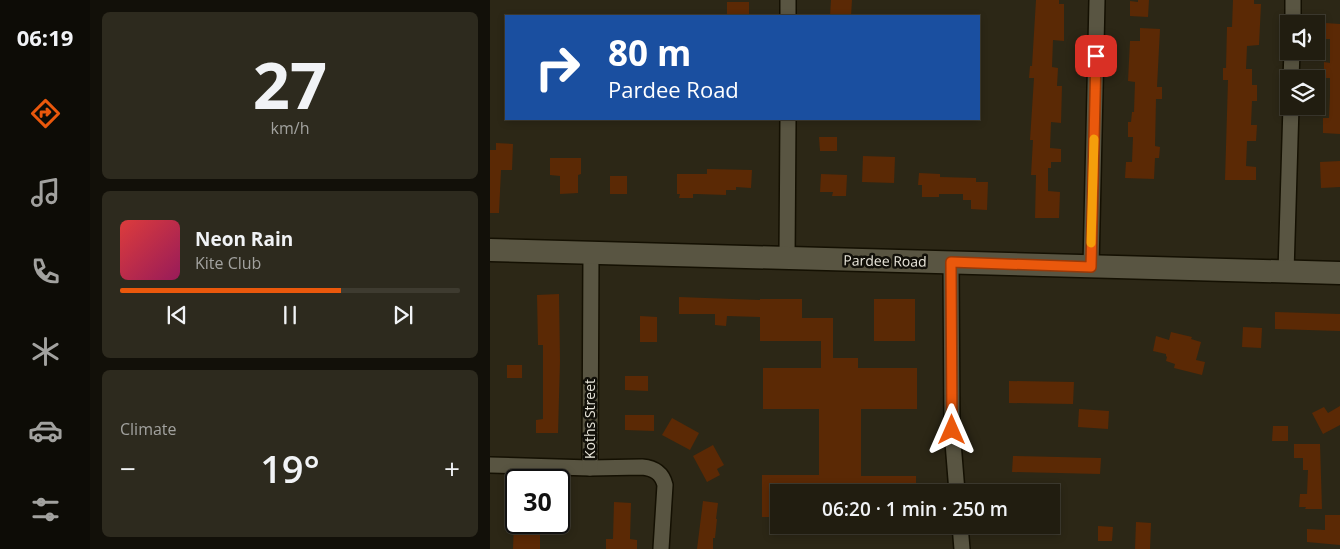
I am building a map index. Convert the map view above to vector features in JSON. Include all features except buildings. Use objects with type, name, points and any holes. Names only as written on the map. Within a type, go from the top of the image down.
[{"type":"main road","name":"Pardee Road","points":[[490,250],[1340,273]]},
{"type":"street","points":[[788,0],[788,15]]},
{"type":"street","points":[[1091,267],[1097,0]]},
{"type":"street","points":[[1293,15],[1294,0]]},
{"type":"street","points":[[1286,272],[1290,115]]},
{"type":"street","points":[[787,258],[788,120]]},
{"type":"street","name":"Koths Street","points":[[591,253],[590,468],[648,467],[660,474],[665,485],[661,549]]},
{"type":"street","points":[[951,262],[952,430],[956,484]]},
{"type":"street","points":[[490,465],[590,468]]},
{"type":"street","points":[[961,534],[962,549]]},
{"type":"slow traffic","points":[[1091,243],[1094,139]]},
{"type":"route","points":[[952,430],[951,262],[1091,267],[1096,56]]}]
